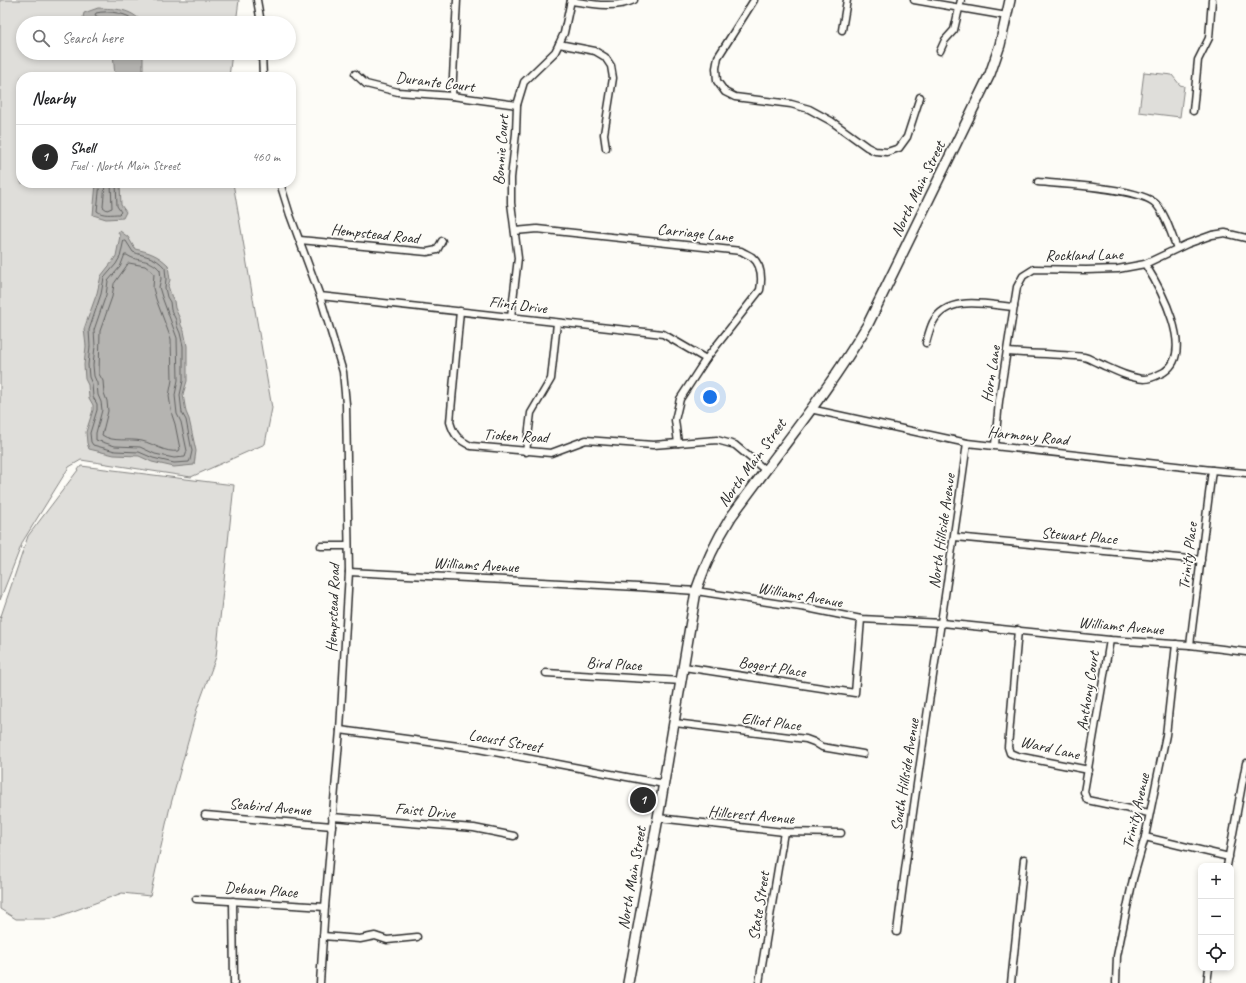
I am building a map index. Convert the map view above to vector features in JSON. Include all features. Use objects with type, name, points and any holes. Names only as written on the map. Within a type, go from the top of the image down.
[{"type":"main road","name":"North Main Street","points":[[628,983],[675,723],[696,591],[707,561],[719,536],[855,346],[879,302],[990,74],[1007,16],[1010,0]]},
{"type":"street","points":[[257,0],[260,16]]},
{"type":"street","points":[[452,96],[457,0]]},
{"type":"street","points":[[571,0],[602,5],[627,3],[634,0]]},
{"type":"street","name":"Bonnie Court","points":[[512,317],[518,258],[510,178],[516,133],[517,105],[524,82],[555,52],[564,33],[571,0]]},
{"type":"street","points":[[754,0],[718,57],[716,81],[725,92],[735,98],[791,104],[809,110],[831,121],[867,147],[875,151],[887,152],[899,148],[907,137],[920,98]]},
{"type":"street","points":[[842,30],[847,0]]},
{"type":"street","points":[[914,0],[1007,16]]},
{"type":"street","points":[[940,51],[945,40],[954,30],[961,0]]},
{"type":"street","points":[[1193,111],[1198,60],[1209,38],[1212,0]]},
{"type":"street","points":[[559,44],[595,52],[605,57],[611,66],[613,78],[604,134],[606,148]]},
{"type":"street","points":[[262,60],[262,72]]},
{"type":"street","name":"Durante Court","points":[[355,74],[366,84],[398,92],[452,96],[517,105]]},
{"type":"street","points":[[1038,182],[1081,185],[1121,191],[1142,196],[1155,202],[1164,218],[1177,248]]},
{"type":"street","name":"Hempstead Road","points":[[282,188],[320,296],[343,372],[346,404],[348,572],[340,730],[320,983]]},
{"type":"street","name":"Carriage Lane","points":[[515,231],[537,229],[733,250],[741,251],[753,258],[760,271],[762,280],[760,290],[706,359],[680,399],[675,420],[678,443]]},
{"type":"street","name":"Rockland Lane","points":[[1014,308],[1017,287],[1023,276],[1034,269],[1104,270],[1145,264],[1177,248],[1212,235],[1225,233],[1246,238]]},
{"type":"street","name":"Hempstead Road","points":[[300,240],[427,252],[437,250],[442,241]]},
{"type":"street","points":[[1008,352],[1086,358],[1124,374],[1145,379],[1158,376],[1170,368],[1176,352],[1175,335],[1166,303],[1158,284],[1145,264]]},
{"type":"street","name":"Flint Drive","points":[[320,296],[663,334],[706,359]]},
{"type":"street","points":[[926,343],[933,322],[944,308],[963,303],[1014,308]]},
{"type":"street","name":"Horn Lane","points":[[995,445],[999,401],[1014,308]]},
{"type":"street","name":"Tioken Road","points":[[460,311],[450,422],[452,432],[460,440],[471,446],[551,453],[586,440],[653,444],[716,440],[735,446],[765,470]]},
{"type":"street","points":[[526,452],[531,413],[552,379],[557,323]]},
{"type":"street","name":"Harmony Road","points":[[810,409],[967,443],[1246,473]]},
{"type":"street","name":"North Hillside Avenue","points":[[942,622],[967,443]]},
{"type":"street","name":"Trinity Place","points":[[1190,645],[1212,470]]},
{"type":"street","name":"Stewart Place","points":[[955,537],[1201,560]]},
{"type":"street","points":[[322,546],[347,546]]},
{"type":"street","name":"Williams Avenue","points":[[348,572],[696,591],[861,618],[942,622],[1110,640],[1190,645],[1246,652]]},
{"type":"street","name":"Bogert Place","points":[[684,667],[855,693],[861,618]]},
{"type":"street","name":"South Hillside Avenue","points":[[897,932],[908,843],[942,622]]},
{"type":"street","name":"Ward Lane","points":[[1018,630],[1008,747],[1010,753],[1016,756],[1088,770],[1084,792],[1087,800],[1150,813]]},
{"type":"street","name":"Anthony Court","points":[[1088,770],[1110,640]]},
{"type":"street","name":"Trinity Avenue","points":[[1116,983],[1118,949],[1132,879],[1145,837],[1166,735],[1176,644]]},
{"type":"street","name":"Bird Place","points":[[546,673],[682,681]]},
{"type":"street","name":"Elliot Place","points":[[675,723],[806,739],[822,747],[862,754]]},
{"type":"street","name":"Locust Street","points":[[340,730],[473,748],[664,784]]},
{"type":"street","points":[[1228,863],[1246,763]]},
{"type":"street","name":"Seabird Avenue","points":[[205,815],[332,826]]},
{"type":"street","name":"Faist Drive","points":[[332,817],[474,828],[514,836]]},
{"type":"street","name":"Hillcrest Avenue","points":[[658,818],[784,832],[841,833]]},
{"type":"street","name":"State Street","points":[[759,983],[784,832]]},
{"type":"street","points":[[1145,837],[1229,856]]},
{"type":"street","points":[[1011,983],[1024,859]]},
{"type":"street","name":"Debaun Place","points":[[196,899],[325,907]]},
{"type":"street","points":[[233,901],[234,983]]},
{"type":"street","points":[[323,936],[360,939],[375,936],[387,940],[417,937]]},
{"type":"street","points":[[1207,983],[1209,971]]},
{"type":"shaded area","points":[[0,0],[239,0],[237,16],[16,16],[16,60],[231,60],[230,72],[16,72],[16,188],[234,188],[272,408],[265,444],[191,477],[81,460],[69,467],[23,541],[0,600]]},
{"type":"shaded area","points":[[1144,72],[1172,75],[1180,85],[1184,86],[1180,117],[1139,112]]},
{"type":"shaded area","points":[[81,466],[234,485],[216,657],[197,709],[169,811],[150,896],[122,893],[52,919],[16,919],[0,909],[0,619],[28,536]]},
{"type":"water","points":[[98,8],[117,9],[136,16],[83,16],[84,13]]},
{"type":"water","points":[[114,60],[143,60],[143,72],[115,72]]},
{"type":"water","points":[[96,188],[120,188],[121,205],[126,212],[123,218],[106,219],[93,215]]},
{"type":"water","points":[[120,231],[128,237],[135,249],[153,254],[168,265],[170,280],[168,286],[184,331],[187,346],[187,381],[183,394],[196,451],[194,465],[174,467],[152,462],[139,456],[114,455],[89,449],[87,443],[86,432],[93,410],[93,405],[89,398],[88,385],[85,379],[84,365],[86,346],[84,329],[97,293],[101,276],[116,256],[120,236],[118,232]]},
{"type":"place","name":"Shell","points":[[643,800]]}]
